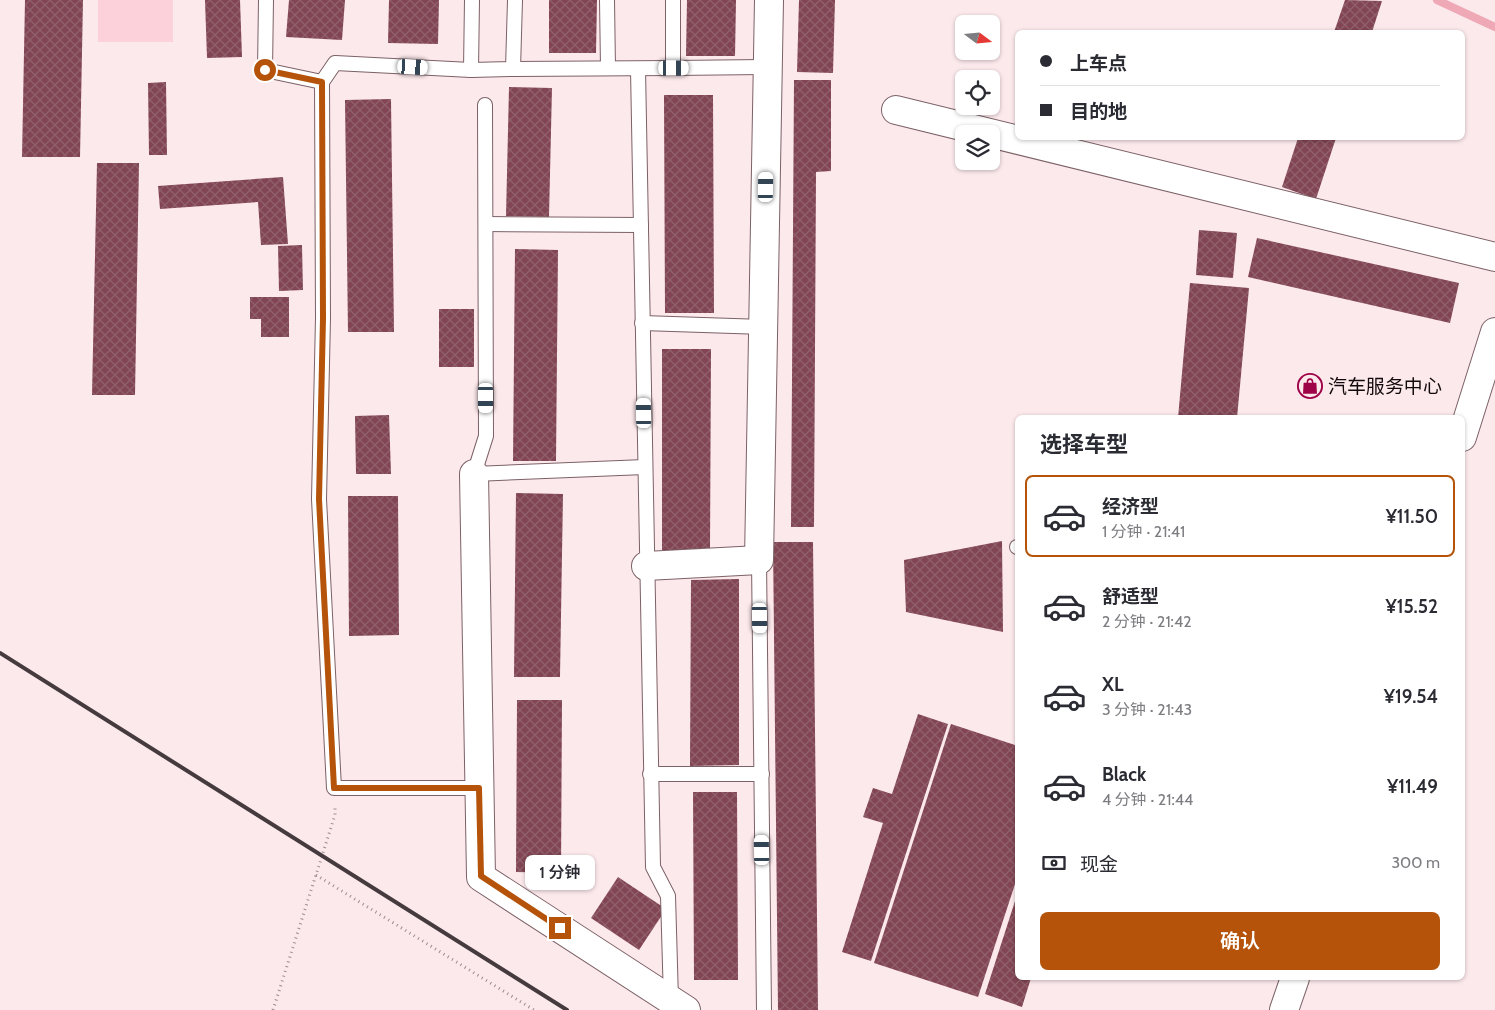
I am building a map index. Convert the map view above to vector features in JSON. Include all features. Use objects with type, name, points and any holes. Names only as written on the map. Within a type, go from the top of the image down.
[{"type":"main road","points":[[646,566],[759,560],[769,0]]},
{"type":"main road","points":[[896,110],[1015,139]]},
{"type":"main road","points":[[1018,140],[1495,257]]},
{"type":"main road","points":[[1465,427],[1495,332]]},
{"type":"main road","points":[[474,474],[481,876],[678,1005]]},
{"type":"main road","points":[[1284,1010],[1293,980]]},
{"type":"lane","points":[[266,0],[265,70],[322,82]]},
{"type":"lane","points":[[471,70],[472,0]]},
{"type":"lane","points":[[513,69],[515,0]]},
{"type":"lane","points":[[606,0],[608,68]]},
{"type":"lane","points":[[673,0],[674,68]]},
{"type":"lane","points":[[479,788],[334,788],[319,499],[323,318],[322,82],[335,63],[471,70],[768,67]]},
{"type":"lane","points":[[638,69],[652,867],[668,896],[678,1005]]},
{"type":"lane","points":[[485,105],[486,436],[474,474],[645,467]]},
{"type":"lane","points":[[486,224],[641,225]]},
{"type":"lane","points":[[642,323],[764,327]]},
{"type":"lane","points":[[759,560],[764,1010]]},
{"type":"lane","points":[[650,774],[762,774]]},
{"type":"path","points":[[272,1010],[335,816],[334,788]]},
{"type":"path","points":[[316,875],[534,1010]]},
{"type":"shaded area","points":[[98,0],[173,0],[173,42],[98,42]]},
{"type":"building","points":[[25,0],[83,0],[80,157],[22,157]]},
{"type":"building","points":[[205,0],[240,0],[242,57],[207,58]]},
{"type":"building","points":[[289,0],[345,0],[342,40],[286,37]]},
{"type":"building","points":[[389,0],[439,0],[438,44],[388,43]]},
{"type":"building","points":[[549,0],[597,0],[596,53],[549,53]]},
{"type":"building","points":[[687,0],[736,0],[735,56],[686,56]]},
{"type":"building","points":[[799,0],[835,0],[833,73],[797,72]]},
{"type":"building","points":[[1345,0],[1382,1],[1373,30],[1335,30]]},
{"type":"building","points":[[794,80],[831,80],[831,171],[816,172],[814,527],[791,527]]},
{"type":"building","points":[[166,82],[167,155],[149,155],[148,83]]},
{"type":"building","points":[[509,87],[552,88],[549,217],[506,216]]},
{"type":"building","points":[[664,95],[713,95],[714,313],[665,313]]},
{"type":"building","points":[[391,99],[394,332],[348,332],[345,100]]},
{"type":"building","points":[[1297,140],[1335,140],[1316,199],[1282,187]]},
{"type":"building","points":[[97,163],[139,163],[135,395],[92,395]]},
{"type":"building","points":[[283,177],[288,244],[261,245],[258,202],[160,209],[158,186]]},
{"type":"building","points":[[1199,230],[1237,233],[1233,278],[1196,275]]},
{"type":"building","points":[[1257,238],[1459,283],[1450,323],[1248,277]]},
{"type":"building","points":[[302,245],[303,290],[279,291],[278,246]]},
{"type":"building","points":[[515,249],[558,250],[556,461],[513,461]]},
{"type":"building","points":[[1190,283],[1249,288],[1237,415],[1178,415]]},
{"type":"building","points":[[250,297],[289,297],[289,337],[261,337],[261,319],[250,319]]},
{"type":"building","points":[[439,309],[474,309],[474,367],[439,367]]},
{"type":"building","points":[[662,349],[711,349],[710,550],[662,550]]},
{"type":"building","points":[[389,415],[391,474],[356,474],[355,416]]},
{"type":"building","points":[[516,493],[563,494],[560,677],[514,677]]},
{"type":"building","points":[[348,496],[398,496],[399,635],[349,636]]},
{"type":"building","points":[[1002,541],[1003,632],[906,612],[904,560]]},
{"type":"building","points":[[773,542],[813,542],[818,1010],[778,1010]]},
{"type":"building","points":[[739,579],[739,765],[690,766],[691,580]]},
{"type":"building","points":[[517,700],[562,700],[561,873],[516,872]]},
{"type":"building","points":[[918,714],[948,724],[871,961],[842,952],[883,823],[863,817],[873,788],[892,794]]},
{"type":"building","points":[[951,724],[1015,745],[1015,884],[978,997],[874,963]]},
{"type":"building","points":[[693,792],[737,792],[738,980],[694,980]]},
{"type":"building","points":[[618,877],[666,909],[639,950],[591,918]]},
{"type":"building","points":[[1015,901],[1015,980],[1030,980],[1022,1007],[985,994]]},
{"type":"waterway","points":[[1437,0],[1495,27]]},
{"type":"railway","points":[[0,653],[567,1010]]},
{"type":"place","name":"汽车服务中心","points":[[1310,386]]},
{"type":"route","points":[[265,70],[322,82],[323,318],[319,499],[334,788],[479,788],[481,876],[560,928]]}]
